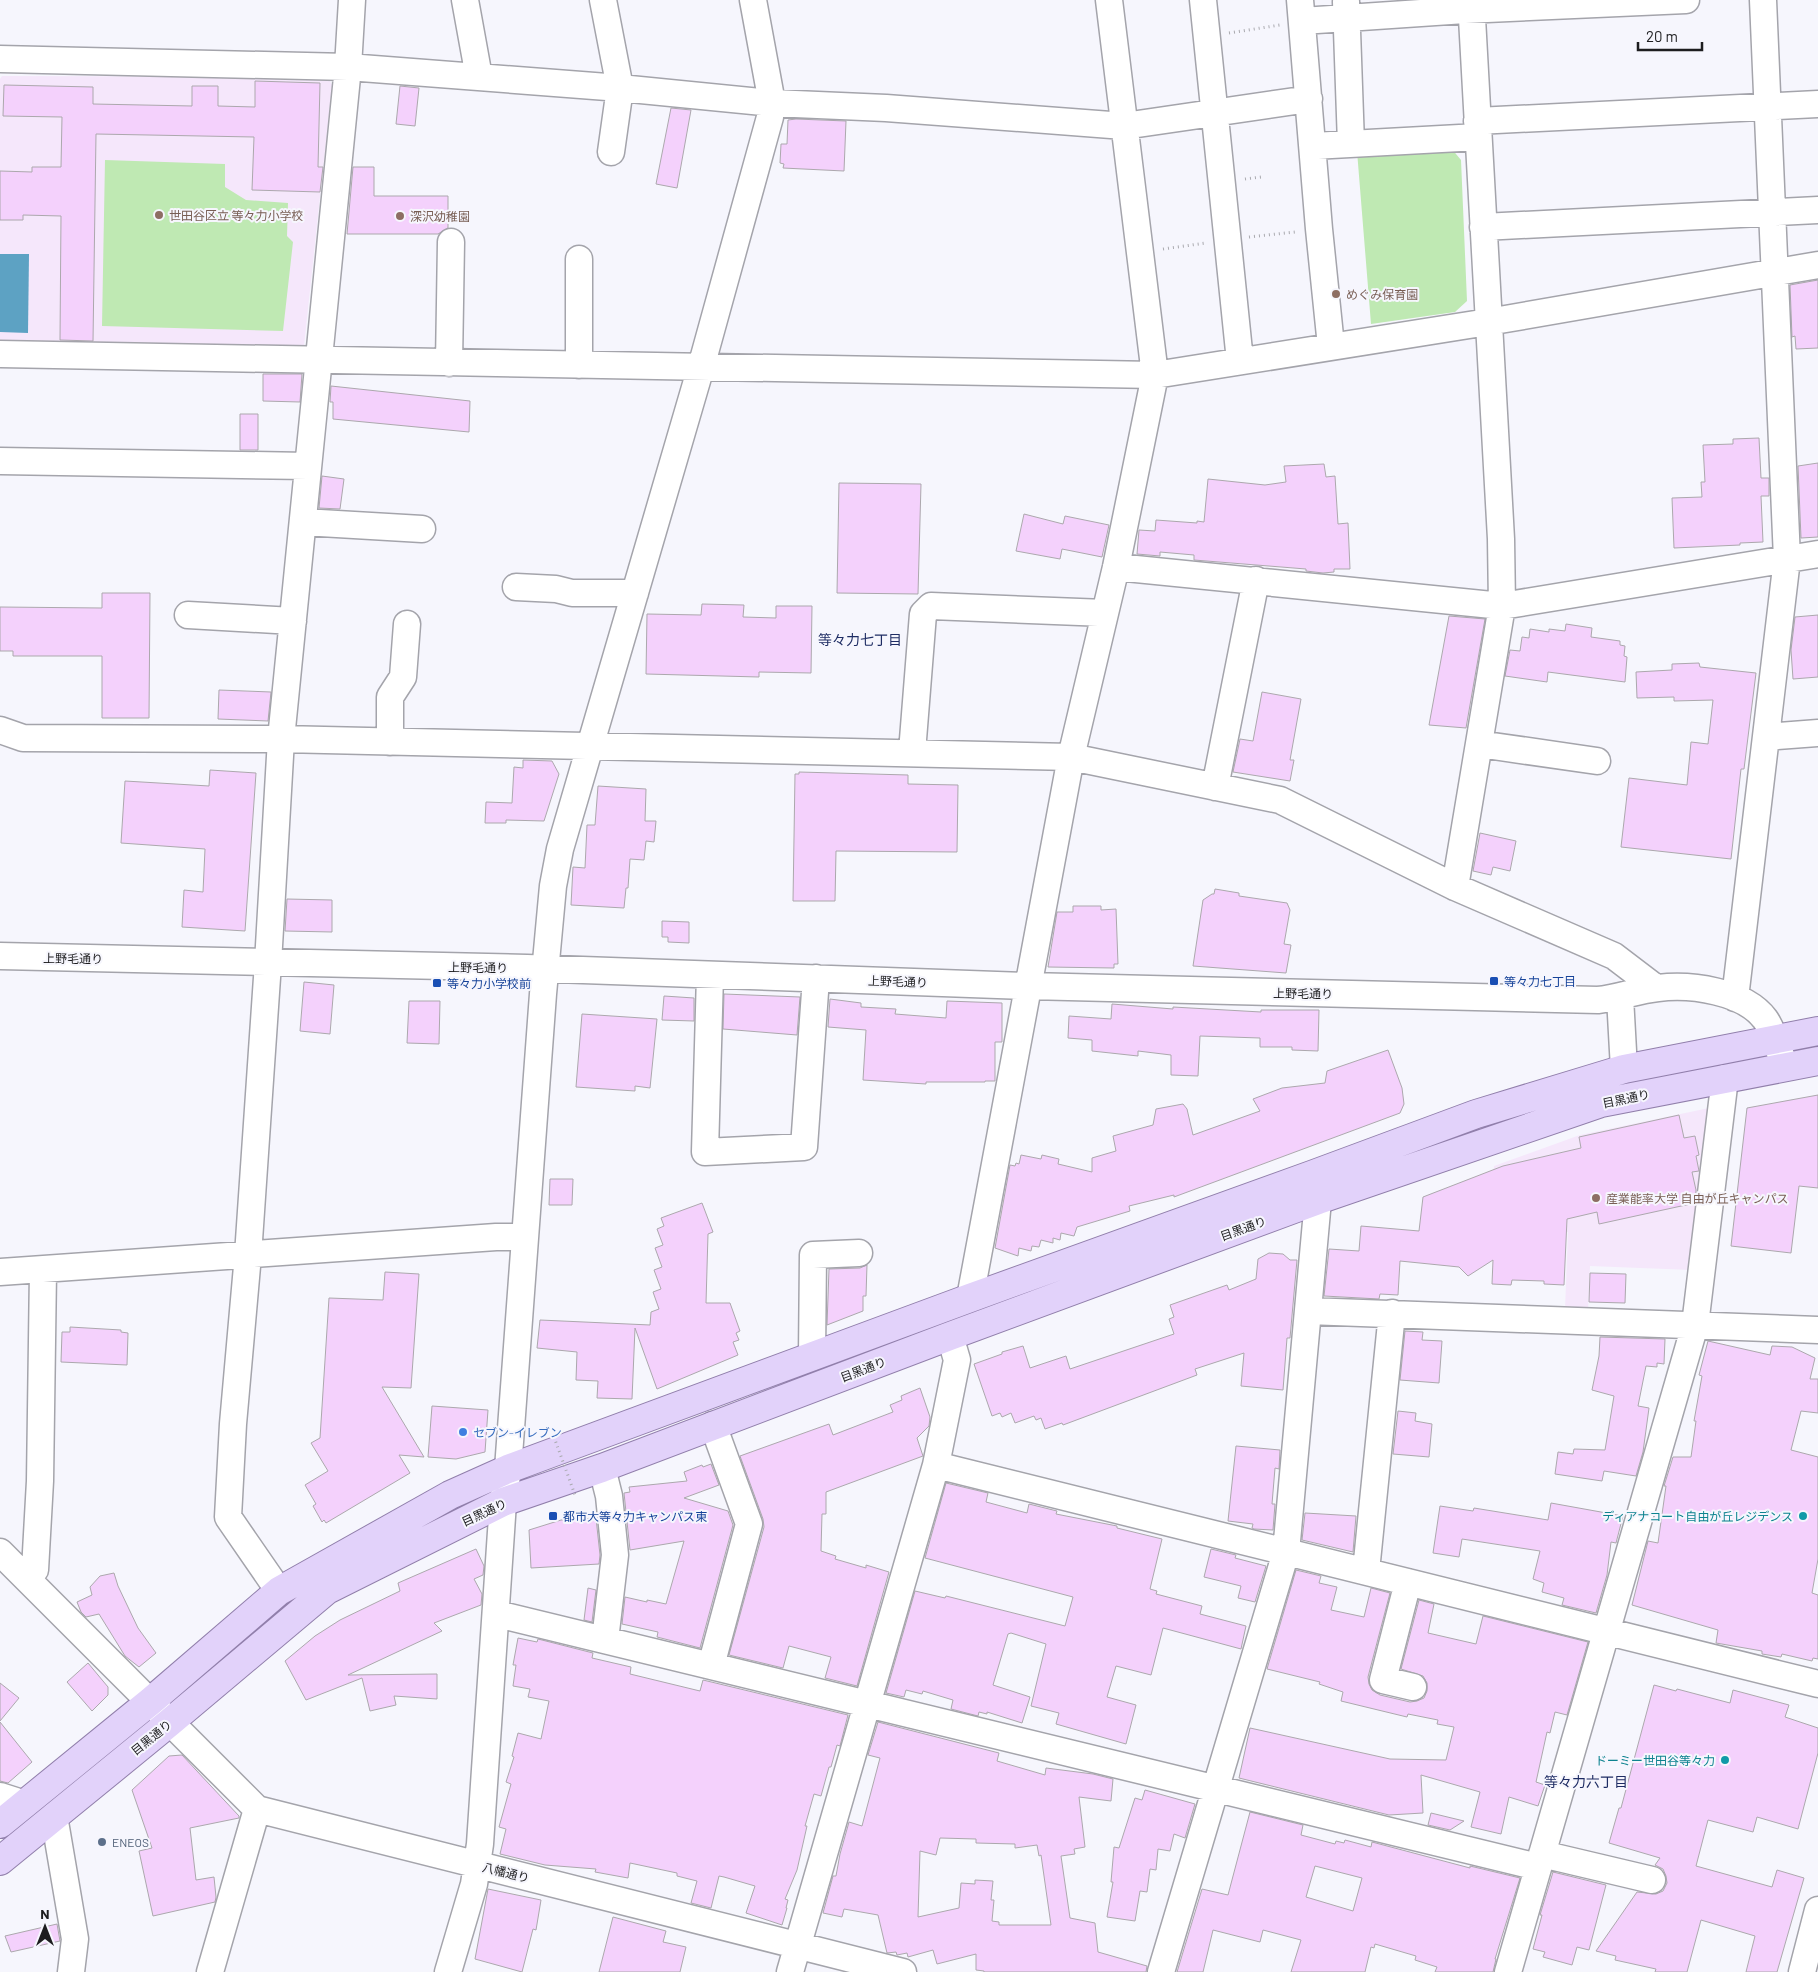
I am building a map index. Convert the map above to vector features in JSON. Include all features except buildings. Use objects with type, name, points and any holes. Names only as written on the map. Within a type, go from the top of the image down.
[{"type":"main road","points":[[0,1824],[12,1800],[151,1701],[279,1591],[450,1495],[508,1469],[1476,1114],[1624,1069],[1818,1031]]},
{"type":"main road","name":"目黒通り","points":[[0,1861],[169,1723],[327,1590],[503,1502],[602,1468],[950,1336],[1318,1200],[1601,1103],[1784,1066],[1818,1061]]},
{"type":"street","points":[[279,1591],[228,1518],[233,1424],[248,1255],[268,963],[281,739],[348,67],[352,0]]},
{"type":"street","points":[[465,0],[479,77]]},
{"type":"street","points":[[603,0],[620,88],[611,152]]},
{"type":"street","points":[[448,1972],[478,1865],[497,1614],[503,1502],[508,1469],[545,969],[553,886],[560,849],[701,367],[770,117],[772,103],[753,0]]},
{"type":"street","points":[[970,1298],[1071,756],[1116,567],[1155,375],[1109,0]]},
{"type":"street","points":[[1203,0],[1240,361]]},
{"type":"street","points":[[1331,346],[1301,11],[1686,0]]},
{"type":"street","points":[[1735,998],[1787,559],[1763,0]]},
{"type":"street","points":[[1455,887],[1502,606],[1501,539],[1478,129],[1469,6]]},
{"type":"street","points":[[1346,9],[1351,144]]},
{"type":"street","points":[[0,59],[348,67],[620,88],[772,103],[896,109],[1124,126],[1308,99]]},
{"type":"street","points":[[1312,146],[1351,144],[1478,129],[1767,106],[1818,104]]},
{"type":"street","points":[[1483,227],[1818,210]]},
{"type":"street","points":[[449,363],[451,242]]},
{"type":"street","points":[[580,258],[580,365]]},
{"type":"street","points":[[0,354],[1155,375],[1488,322],[1818,265]]},
{"type":"street","points":[[0,461],[308,466]]},
{"type":"street","points":[[302,522],[422,529]]},
{"type":"street","points":[[1116,567],[1502,606],[1818,554]]},
{"type":"street","points":[[1215,787],[1256,580]]},
{"type":"street","points":[[516,587],[556,589],[572,593],[635,593]]},
{"type":"street","points":[[912,752],[923,614],[931,606],[1105,613]]},
{"type":"street","points":[[188,615],[293,622]]},
{"type":"street","points":[[390,742],[390,697],[403,677],[406,624]]},
{"type":"street","points":[[0,730],[23,738],[281,739],[1071,756],[1280,800],[1455,887],[1614,956],[1656,988]]},
{"type":"street","points":[[1766,737],[1818,733]]},
{"type":"street","points":[[1479,744],[1597,761]]},
{"type":"street","name":"上野毛通り","points":[[0,956],[545,969],[1028,986],[1598,1000],[1620,997],[1656,988],[1697,988],[1735,998],[1751,1007],[1765,1019],[1775,1038],[1784,1066]]},
{"type":"street","points":[[710,975],[705,1152],[804,1147],[816,978]]},
{"type":"street","points":[[1620,997],[1624,1069]]},
{"type":"street","points":[[1508,1972],[1694,1325],[1725,1078]]},
{"type":"street","points":[[1161,1972],[1214,1788],[1286,1552],[1318,1200]]},
{"type":"street","points":[[0,1272],[42,1271],[487,1238],[525,1237]]},
{"type":"street","points":[[812,1356],[813,1255],[859,1253]]},
{"type":"street","points":[[28,1578],[34,1570],[40,1481],[42,1271]]},
{"type":"street","points":[[1308,1311],[1818,1330]]},
{"type":"street","points":[[1366,1572],[1392,1313]]},
{"type":"street","points":[[790,1972],[936,1464],[957,1360],[950,1336]]},
{"type":"street","points":[[712,1666],[749,1524],[713,1425]]},
{"type":"street","points":[[936,1464],[1818,1684]]},
{"type":"street","points":[[602,1468],[609,1496],[615,1555],[605,1640]]},
{"type":"street","name":"八幡通り","points":[[0,1552],[151,1701],[169,1723],[257,1808],[903,1972]]},
{"type":"street","points":[[1408,1582],[1383,1680],[1413,1686]]},
{"type":"street","points":[[497,1614],[1214,1788],[1540,1861],[1652,1880]]},
{"type":"street","points":[[210,1972],[257,1808]]},
{"type":"street","points":[[54,1816],[75,1939],[71,1972]]},
{"type":"street","points":[[1802,1972],[1816,1925]]},
{"type":"path","points":[[1206,37],[1301,11]]},
{"type":"path","points":[[554,1437],[575,1495]]},
{"type":"shaded area","name":"世田谷区立 等々力小学校","points":[[2,76],[327,77],[332,85],[304,346],[0,345],[0,79]]},
{"type":"shaded area","name":"産業能率大学 自由が丘キャンパス","points":[[1709,1108],[1691,1270],[1590,1266],[1588,1311],[1565,1310],[1568,1232],[1489,1229],[1494,1166],[1580,1135]]},
{"type":"green space","points":[[1451,148],[1461,160],[1467,301],[1455,312],[1371,324],[1357,151]]},
{"type":"green space","points":[[105,160],[225,164],[225,187],[246,200],[288,203],[287,236],[293,242],[283,331],[102,326]]},
{"type":"water","points":[[0,254],[29,254],[28,333],[0,332]]},
{"type":"place","name":"世田谷区立 等々力小学校","points":[[159,215]]},
{"type":"place","name":"深沢幼稚園","points":[[400,216]]},
{"type":"place","name":"めぐみ保育園","points":[[1336,294]]},
{"type":"place","name":"等々力七丁目","points":[[1494,981]]},
{"type":"place","name":"等々力小学校前","points":[[437,983]]},
{"type":"place","name":"産業能率大学 自由が丘キャンパス","points":[[1596,1198]]},
{"type":"place","name":"セブン-イレブン","points":[[463,1432]]},
{"type":"place","name":"都市大等々力キャンパス東","points":[[553,1516]]},
{"type":"place","name":"ディアナコート自由が丘レジデンス","points":[[1803,1516]]},
{"type":"place","name":"ドーミー世田谷等々力","points":[[1725,1760]]},
{"type":"place","name":"ENEOS","points":[[102,1842]]},
{"type":"district","name":"等々力七丁目","points":[[860,639]]},
{"type":"district","name":"等々力六丁目","points":[[1586,1781]]}]
